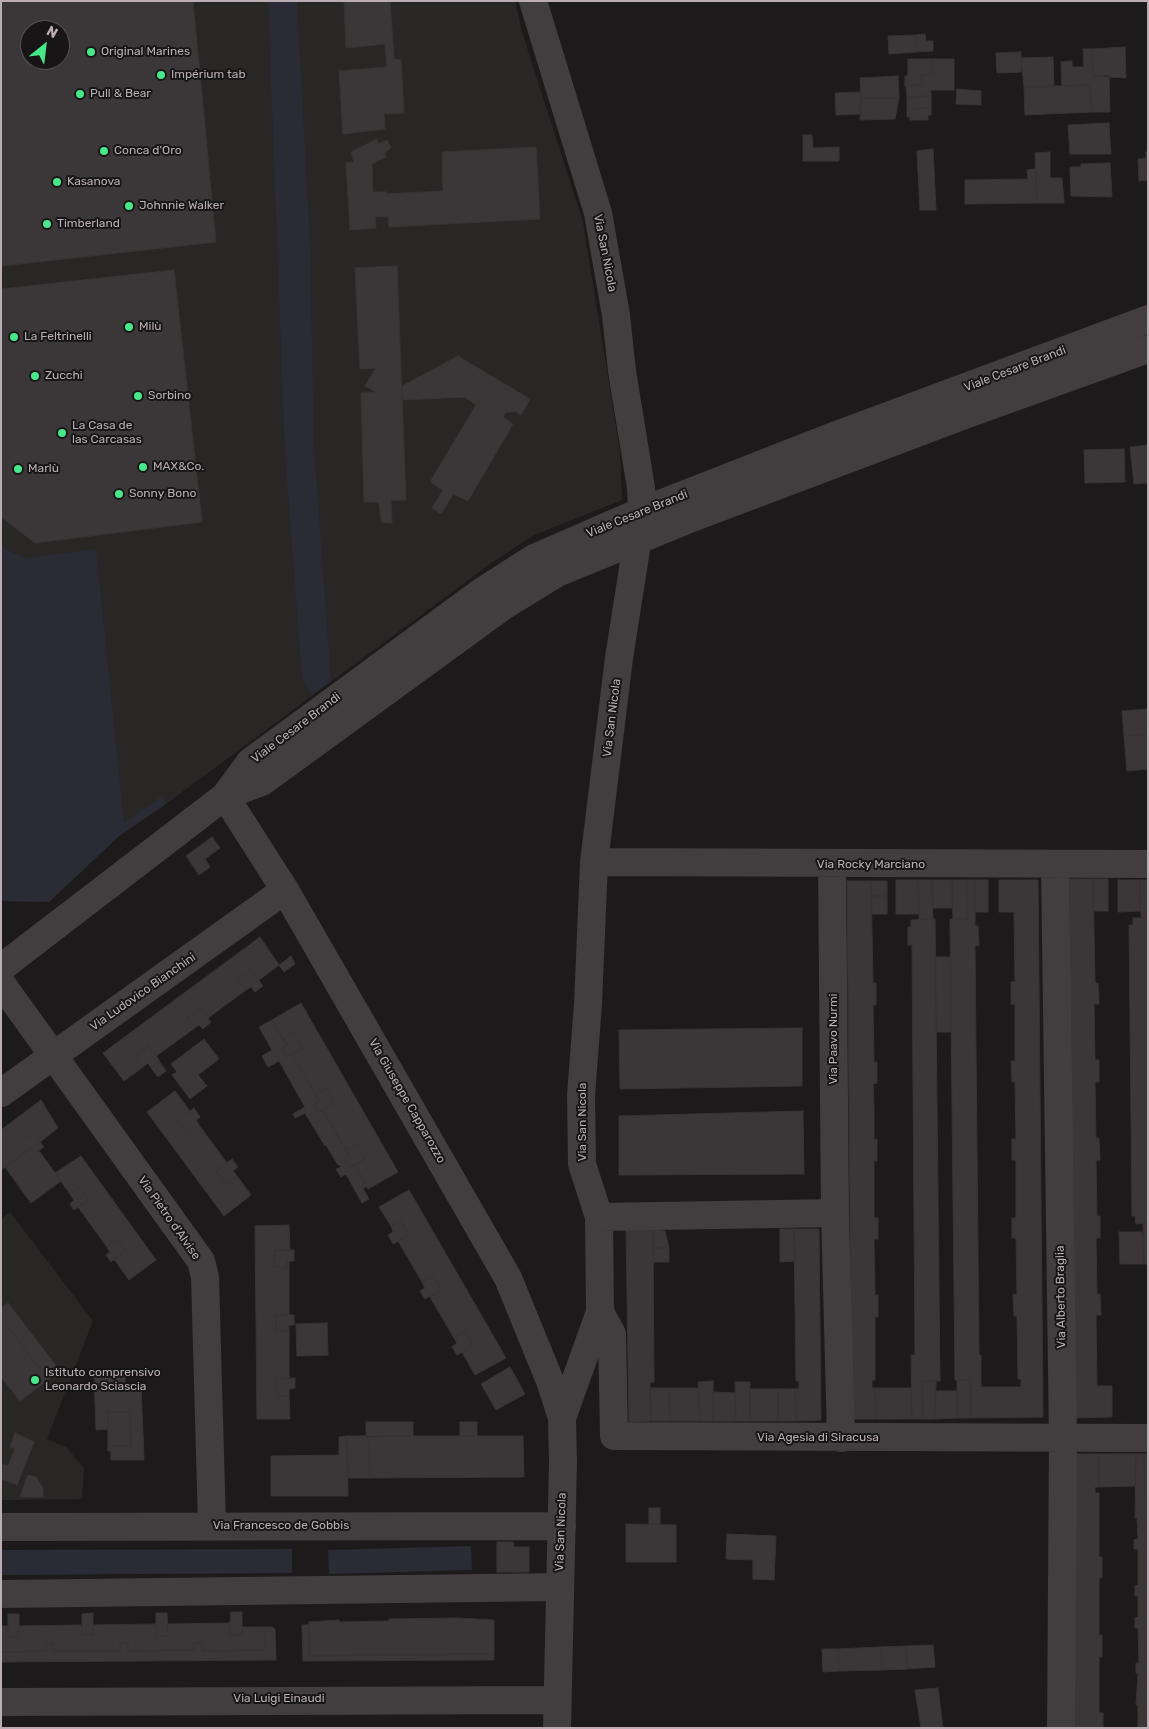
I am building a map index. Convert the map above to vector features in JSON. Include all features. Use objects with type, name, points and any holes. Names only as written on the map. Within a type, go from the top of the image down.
[{"type":"street","name":"Via San Nicola","points":[[533,1],[598,213],[616,314],[622,372],[641,488],[642,511],[639,540],[619,658],[594,862],[588,1004],[581,1105],[582,1164],[599,1217],[600,1312],[562,1418],[562,1526],[557,1728]]},
{"type":"street","name":"Viale Cesare Brandi","points":[[225,796],[250,762],[488,587],[542,554],[642,511],[831,437],[1148,318]]},
{"type":"street","name":"Viale Cesare Brandi","points":[[225,796],[262,782],[530,588],[557,573],[965,415],[1148,350]]},
{"type":"street","name":"Via Giuseppe Capparozzo","points":[[225,796],[285,890],[508,1278],[550,1381],[562,1418]]},
{"type":"street","points":[[1,968],[225,796]]},
{"type":"street","name":"Via Rocky Marciano","points":[[594,862],[1056,866],[1148,864]]},
{"type":"street","name":"Via Paavo Nurmi","points":[[832,864],[835,1213],[841,1438]]},
{"type":"street","name":"Via Alberto Braglia","points":[[1056,866],[1063,1439],[1061,1728]]},
{"type":"street","name":"Via Ludovico Bianchini","points":[[1,1093],[285,890]]},
{"type":"street","name":"Via Pietro d'Alvise","points":[[1,983],[201,1261],[205,1278],[212,1526]]},
{"type":"street","points":[[599,1217],[835,1213]]},
{"type":"street","name":"Via Agesia di Siracusa","points":[[600,1312],[612,1334],[614,1436],[1148,1438]]},
{"type":"street","name":"Via Francesco de Gobbis","points":[[1,1528],[562,1526]]},
{"type":"street","points":[[1,1594],[560,1587]]},
{"type":"street","name":"Via Luigi Einaudi","points":[[1,1702],[557,1700]]},
{"type":"shaded area","points":[[1,1],[515,1],[522,32],[583,222],[620,452],[622,500],[532,536],[490,564],[166,804],[119,836],[49,902],[1,901]]},
{"type":"shaded area","points":[[268,1],[297,1],[310,244],[314,448],[331,681],[312,695],[302,678],[285,453]]},
{"type":"shaded area","points":[[1,545],[11,552],[27,558],[96,549],[124,823],[162,796],[166,804],[119,836],[49,902],[1,901]]},
{"type":"shaded area","name":"Istituto comprensivo Leonardo Sciascia","points":[[10,1212],[93,1321],[47,1439],[66,1447],[84,1468],[82,1499],[1,1500],[1,1219]]},
{"type":"shaded area","points":[[471,1546],[472,1570],[329,1574],[328,1550]]},
{"type":"shaded area","points":[[292,1549],[292,1573],[1,1575],[1,1550]]},
{"type":"building","name":"Conca d'Oro","points":[[1,1],[193,1],[216,242],[1,266]]},
{"type":"building","points":[[344,1],[390,1],[394,59],[401,60],[404,113],[384,114],[385,129],[343,134],[339,71],[387,67],[385,44],[346,48]]},
{"type":"building","points":[[925,34],[926,41],[933,41],[933,51],[917,52],[916,35]]},
{"type":"building","points":[[916,35],[917,52],[889,54],[888,36]]},
{"type":"building","points":[[1125,47],[1126,78],[1093,76],[1092,49]]},
{"type":"building","points":[[1083,49],[1092,49],[1093,76],[1109,75],[1110,112],[1092,112],[1090,85],[1062,86],[1061,62],[1072,61],[1072,67],[1084,67]]},
{"type":"building","points":[[1021,52],[1021,72],[997,73],[996,53]]},
{"type":"building","points":[[1053,57],[1054,87],[1024,87],[1021,58]]},
{"type":"building","points":[[908,59],[932,59],[933,74],[921,75],[922,85],[905,86],[905,76],[908,76]]},
{"type":"building","points":[[932,59],[954,59],[954,90],[931,90],[931,96],[907,97],[906,86],[922,85],[921,75],[933,74]]},
{"type":"building","points":[[898,76],[899,98],[861,98],[860,78]]},
{"type":"building","points":[[1090,85],[1092,112],[1025,115],[1024,87]]},
{"type":"building","points":[[957,89],[981,91],[981,105],[956,104]]},
{"type":"building","points":[[861,92],[860,114],[836,115],[835,93]]},
{"type":"building","points":[[931,96],[931,108],[907,109],[907,97]]},
{"type":"building","points":[[861,98],[899,98],[895,119],[860,120]]},
{"type":"building","points":[[931,108],[931,115],[928,115],[928,120],[910,120],[910,117],[907,117],[907,109]]},
{"type":"building","points":[[1109,123],[1111,154],[1070,154],[1068,125]]},
{"type":"building","points":[[803,135],[812,135],[813,148],[839,147],[839,161],[803,161]]},
{"type":"building","points":[[377,139],[379,144],[387,140],[391,148],[384,153],[386,157],[372,164],[373,192],[387,192],[387,194],[443,191],[442,152],[536,147],[540,219],[389,227],[388,216],[375,217],[376,228],[350,230],[346,163],[354,162],[351,152]]},
{"type":"building","points":[[933,149],[936,210],[920,210],[917,151]]},
{"type":"building","points":[[1050,152],[1050,178],[1062,178],[1064,203],[1037,203],[1035,153]]},
{"type":"building","points":[[1146,152],[1148,152],[1148,180],[1139,181],[1138,159],[1146,158]]},
{"type":"building","points":[[1110,163],[1112,197],[1071,196],[1070,167],[1081,167],[1081,164]]},
{"type":"building","points":[[1036,169],[1037,203],[965,204],[965,180],[1028,179],[1027,170]]},
{"type":"building","points":[[397,266],[406,500],[391,500],[392,523],[381,522],[379,502],[364,502],[361,393],[376,392],[365,386],[376,368],[360,369],[355,268]]},
{"type":"building","points":[[174,270],[202,522],[35,543],[1,517],[1,289]]},
{"type":"building","points":[[458,356],[530,399],[521,415],[515,411],[505,413],[503,417],[513,424],[468,501],[453,494],[441,514],[432,508],[443,490],[430,482],[476,405],[465,397],[402,400],[402,386]]},
{"type":"building","points":[[1148,445],[1148,483],[1134,484],[1130,447]]},
{"type":"building","points":[[1124,449],[1125,482],[1085,483],[1084,450]]},
{"type":"building","points":[[1148,709],[1148,734],[1124,736],[1122,711]]},
{"type":"building","points":[[1148,734],[1148,769],[1127,771],[1124,736]]},
{"type":"building","points":[[212,837],[220,848],[205,859],[210,867],[199,875],[186,856]]},
{"type":"building","points":[[1069,879],[1093,879],[1095,983],[1098,983],[1099,1004],[1094,1004],[1095,1060],[1099,1060],[1099,1082],[1095,1082],[1096,1138],[1099,1138],[1100,1160],[1096,1160],[1097,1216],[1100,1216],[1100,1238],[1096,1238],[1097,1294],[1100,1294],[1101,1315],[1096,1315],[1097,1386],[1112,1386],[1112,1417],[1073,1418]]},
{"type":"building","points":[[1093,879],[1108,879],[1108,911],[1093,911]]},
{"type":"building","points":[[896,880],[918,880],[919,914],[896,914]]},
{"type":"building","points":[[918,880],[932,880],[933,919],[919,919]]},
{"type":"building","points":[[932,880],[952,880],[952,908],[933,908]]},
{"type":"building","points":[[952,880],[967,880],[968,919],[953,919]]},
{"type":"building","points":[[967,880],[975,880],[975,926],[978,926],[979,946],[975,945],[979,1355],[981,1355],[981,1387],[1021,1387],[1021,1379],[1018,1379],[1017,1316],[1014,1316],[1013,1294],[1017,1295],[1016,1238],[1012,1238],[1012,1218],[1016,1218],[1016,1160],[1012,1160],[1012,1139],[1016,1139],[1015,1082],[1012,1082],[1011,1061],[1015,1061],[1015,1004],[1011,1004],[1011,982],[1015,982],[1014,912],[999,912],[999,880],[1038,880],[1043,1417],[971,1418],[971,1380],[955,1380],[950,919],[968,919]]},
{"type":"building","points":[[975,880],[988,880],[988,912],[975,912]]},
{"type":"building","points":[[1118,880],[1140,880],[1140,911],[1118,912]]},
{"type":"building","points":[[1140,880],[1148,880],[1148,918],[1141,918]]},
{"type":"building","points":[[847,881],[871,881],[873,983],[876,983],[876,1005],[873,1005],[874,1062],[877,1062],[877,1083],[873,1084],[874,1140],[877,1139],[877,1161],[874,1161],[874,1218],[878,1218],[878,1239],[874,1239],[875,1295],[878,1295],[878,1317],[875,1317],[875,1380],[872,1380],[872,1388],[875,1388],[876,1419],[852,1419]]},
{"type":"building","points":[[871,881],[887,881],[887,896],[872,896]]},
{"type":"building","points":[[872,896],[887,896],[887,914],[872,914]]},
{"type":"building","points":[[1133,918],[1148,918],[1148,1223],[1136,1224],[1135,1216],[1132,1216],[1129,925],[1133,925]]},
{"type":"building","points":[[935,919],[940,1381],[922,1381],[923,1419],[912,1419],[911,1355],[915,1355],[912,945],[908,945],[908,927],[911,927],[911,920]]},
{"type":"building","points":[[260,937],[279,965],[259,980],[251,970],[237,980],[246,990],[208,1018],[200,1008],[187,1018],[195,1028],[156,1056],[148,1046],[135,1057],[143,1067],[124,1081],[103,1053]]},
{"type":"building","points":[[291,956],[295,964],[284,972],[279,965]]},
{"type":"building","points":[[936,957],[950,957],[951,1032],[936,1032]]},
{"type":"building","points":[[251,970],[263,986],[255,992],[251,987],[246,990],[237,980]]},
{"type":"building","points":[[301,1003],[398,1172],[368,1189],[355,1165],[365,1159],[357,1145],[346,1150],[323,1110],[334,1103],[327,1088],[315,1094],[292,1054],[303,1048],[294,1033],[283,1040],[272,1020]]},
{"type":"building","points":[[200,1008],[211,1022],[203,1029],[199,1025],[195,1028],[187,1018]]},
{"type":"building","points":[[272,1020],[287,1045],[282,1048],[287,1057],[292,1054],[319,1101],[313,1105],[318,1113],[323,1110],[349,1156],[344,1159],[349,1168],[355,1165],[367,1186],[363,1189],[369,1199],[362,1203],[346,1174],[341,1177],[336,1169],[341,1167],[325,1146],[305,1113],[295,1118],[293,1114],[305,1107],[279,1061],[268,1067],[262,1056],[272,1050],[259,1027]]},
{"type":"building","points":[[802,1028],[802,1086],[620,1089],[619,1030]]},
{"type":"building","points":[[294,1033],[303,1048],[287,1057],[282,1048],[287,1045],[283,1040]]},
{"type":"building","points":[[204,1039],[219,1059],[198,1075],[207,1086],[190,1099],[172,1075],[177,1072],[171,1064]]},
{"type":"building","points":[[148,1046],[160,1061],[151,1068],[148,1063],[143,1067],[135,1057]]},
{"type":"building","points":[[159,1061],[166,1071],[158,1077],[151,1068]]},
{"type":"building","points":[[327,1088],[334,1103],[318,1113],[313,1105],[319,1101],[315,1094]]},
{"type":"building","points":[[175,1091],[190,1111],[178,1120],[188,1133],[199,1125],[227,1163],[216,1171],[226,1185],[237,1176],[251,1195],[224,1216],[147,1112]]},
{"type":"building","points":[[41,1100],[58,1128],[40,1142],[33,1133],[19,1143],[26,1152],[1,1170],[1,1130]]},
{"type":"building","points":[[194,1108],[200,1117],[196,1120],[199,1125],[188,1133],[178,1120]]},
{"type":"building","points":[[803,1111],[804,1174],[619,1175],[619,1116]]},
{"type":"building","points":[[33,1133],[44,1147],[35,1153],[31,1148],[26,1152],[19,1143]]},
{"type":"building","points":[[357,1145],[365,1159],[349,1168],[344,1159],[349,1156],[346,1150]]},
{"type":"building","points":[[31,1148],[35,1153],[39,1151],[61,1181],[31,1203],[5,1167]]},
{"type":"building","points":[[81,1156],[156,1260],[129,1280],[114,1259],[126,1251],[117,1239],[107,1247],[78,1207],[89,1200],[79,1187],[70,1194],[55,1173]]},
{"type":"building","points":[[232,1159],[238,1167],[233,1171],[237,1176],[226,1185],[216,1171]]},
{"type":"building","points":[[79,1187],[89,1200],[74,1210],[70,1204],[74,1200],[70,1194]]},
{"type":"building","points":[[409,1190],[506,1358],[475,1375],[462,1352],[473,1346],[465,1331],[454,1338],[430,1297],[441,1290],[433,1276],[422,1282],[398,1241],[409,1235],[401,1221],[391,1226],[379,1207]]},
{"type":"building","points":[[401,1221],[409,1235],[393,1244],[388,1235],[393,1232],[391,1226]]},
{"type":"building","points":[[1143,1223],[1148,1223],[1148,1264],[1144,1264]]},
{"type":"building","points":[[289,1225],[290,1251],[275,1250],[274,1267],[287,1268],[287,1261],[289,1261],[289,1315],[276,1315],[276,1331],[288,1331],[289,1325],[289,1378],[276,1379],[277,1396],[289,1396],[290,1419],[257,1419],[255,1226]]},
{"type":"building","points":[[780,1229],[794,1229],[795,1261],[780,1262]]},
{"type":"building","points":[[794,1229],[819,1229],[821,1420],[796,1421],[795,1389],[799,1389],[799,1381],[796,1381]]},
{"type":"building","points":[[626,1230],[653,1230],[654,1382],[650,1382],[651,1421],[629,1422]]},
{"type":"building","points":[[653,1230],[665,1231],[669,1248],[653,1248]]},
{"type":"building","points":[[1119,1232],[1142,1232],[1144,1264],[1120,1264]]},
{"type":"building","points":[[117,1239],[126,1251],[111,1262],[106,1255],[110,1252],[107,1247]]},
{"type":"building","points":[[653,1248],[669,1248],[669,1262],[653,1262]]},
{"type":"building","points":[[275,1250],[294,1250],[294,1261],[287,1261],[287,1268],[274,1267]]},
{"type":"building","points":[[433,1276],[441,1290],[425,1299],[420,1291],[425,1288],[422,1282]]},
{"type":"building","points":[[8,1303],[60,1371],[48,1380],[6,1324],[1,1327],[1,1308]]},
{"type":"building","points":[[276,1315],[294,1315],[294,1325],[288,1325],[288,1331],[276,1331]]},
{"type":"building","points":[[327,1323],[328,1355],[297,1356],[296,1324]]},
{"type":"building","points":[[6,1324],[48,1380],[20,1401],[1,1377],[1,1327]]},
{"type":"building","points":[[465,1331],[473,1346],[457,1355],[452,1347],[457,1343],[454,1338]]},
{"type":"building","points":[[510,1367],[525,1394],[496,1410],[481,1384]]},
{"type":"building","points":[[125,1374],[125,1384],[141,1384],[144,1460],[111,1460],[111,1446],[131,1446],[130,1412],[108,1412],[108,1429],[96,1430],[94,1375]]},
{"type":"building","points":[[295,1378],[295,1388],[289,1389],[289,1396],[277,1396],[276,1379]]},
{"type":"building","points":[[957,1380],[971,1380],[971,1418],[957,1418]]},
{"type":"building","points":[[713,1381],[713,1421],[700,1421],[698,1382]]},
{"type":"building","points":[[922,1381],[936,1381],[935,1419],[923,1419]]},
{"type":"building","points":[[735,1382],[750,1382],[750,1421],[736,1421]]},
{"type":"building","points":[[650,1388],[669,1388],[670,1421],[651,1421]]},
{"type":"building","points":[[669,1388],[698,1388],[700,1421],[670,1421]]},
{"type":"building","points":[[875,1388],[911,1388],[912,1419],[876,1419]]},
{"type":"building","points":[[750,1389],[778,1389],[778,1421],[750,1421]]},
{"type":"building","points":[[778,1389],[795,1389],[796,1421],[778,1421]]},
{"type":"building","points":[[936,1391],[957,1391],[957,1418],[935,1419]]},
{"type":"building","points":[[713,1392],[735,1393],[736,1421],[713,1421]]},
{"type":"building","points":[[108,1412],[130,1412],[131,1446],[111,1446],[111,1451],[108,1451]]},
{"type":"building","points":[[366,1422],[413,1422],[413,1436],[366,1437]]},
{"type":"building","points":[[460,1422],[477,1422],[477,1436],[460,1436]]},
{"type":"building","points":[[15,1433],[34,1442],[17,1485],[1,1479],[3,1464],[8,1466],[15,1449],[10,1447]]},
{"type":"building","points":[[347,1436],[368,1436],[370,1478],[348,1478]]},
{"type":"building","points":[[347,1436],[348,1496],[271,1496],[271,1456],[339,1455],[339,1437]]},
{"type":"building","points":[[368,1436],[523,1436],[524,1477],[370,1478]]},
{"type":"building","points":[[1073,1454],[1099,1454],[1099,1487],[1095,1487],[1095,1493],[1099,1493],[1099,1557],[1102,1557],[1102,1578],[1099,1578],[1099,1635],[1102,1635],[1102,1657],[1099,1657],[1099,1713],[1103,1713],[1103,1728],[1075,1728]]},
{"type":"building","points":[[1099,1454],[1136,1454],[1135,1486],[1099,1487]]},
{"type":"building","points":[[1136,1454],[1144,1454],[1145,1493],[1148,1493],[1148,1728],[1138,1728],[1138,1705],[1136,1705],[1138,1673],[1136,1673],[1136,1663],[1139,1663],[1138,1628],[1135,1628],[1135,1618],[1138,1617],[1138,1596],[1135,1596],[1135,1586],[1138,1585],[1138,1549],[1134,1549],[1134,1540],[1138,1539],[1137,1518],[1135,1518]]},
{"type":"building","points":[[1144,1454],[1148,1454],[1148,1493],[1145,1493]]},
{"type":"building","points":[[28,1475],[36,1477],[43,1488],[43,1497],[20,1497]]},
{"type":"building","points":[[649,1508],[660,1508],[660,1524],[649,1524]]},
{"type":"building","points":[[626,1524],[676,1525],[676,1562],[626,1562]]},
{"type":"building","points":[[727,1534],[776,1536],[774,1580],[753,1579],[753,1560],[726,1559]]},
{"type":"building","points":[[497,1542],[513,1542],[514,1547],[529,1547],[529,1572],[497,1572]]},
{"type":"building","points":[[231,1612],[242,1612],[242,1635],[229,1635]]},
{"type":"building","points":[[93,1613],[93,1635],[82,1635],[82,1614]]},
{"type":"building","points":[[156,1613],[167,1613],[168,1636],[156,1636]]},
{"type":"building","points":[[8,1614],[19,1614],[19,1637],[8,1637]]},
{"type":"building","points":[[457,1618],[494,1620],[494,1654],[309,1656],[309,1622]]},
{"type":"building","points":[[230,1623],[229,1635],[242,1635],[242,1627],[264,1627],[265,1650],[203,1651],[203,1643],[194,1643],[194,1650],[128,1651],[128,1643],[120,1643],[120,1651],[53,1651],[53,1643],[46,1643],[46,1651],[1,1652],[1,1626],[8,1626],[8,1637],[19,1637],[19,1626],[81,1625],[82,1635],[93,1635],[93,1625],[156,1624],[156,1636],[168,1636],[168,1624]]},
{"type":"building","points":[[302,1625],[309,1625],[309,1656],[494,1654],[494,1660],[303,1661]]},
{"type":"building","points":[[264,1627],[275,1629],[276,1660],[1,1662],[1,1652],[46,1651],[46,1643],[53,1643],[53,1651],[120,1651],[120,1643],[128,1643],[128,1651],[194,1650],[194,1643],[203,1643],[203,1651],[265,1650]]},
{"type":"building","points":[[933,1645],[935,1667],[907,1669],[906,1646]]},
{"type":"building","points":[[906,1646],[907,1669],[882,1670],[881,1647]]},
{"type":"building","points":[[881,1647],[882,1670],[839,1671],[838,1649]]},
{"type":"building","points":[[822,1649],[838,1649],[839,1671],[823,1672]]},
{"type":"building","points":[[938,1688],[943,1728],[921,1728],[915,1690]]},
{"type":"place","name":"Original Marines","points":[[91,52]]},
{"type":"place","name":"Impérium tab","points":[[161,75]]},
{"type":"place","name":"Pull & Bear","points":[[80,94]]},
{"type":"place","name":"Conca d'Oro","points":[[104,151]]},
{"type":"place","name":"Kasanova","points":[[57,182]]},
{"type":"place","name":"Johnnie Walker","points":[[129,206]]},
{"type":"place","name":"Timberland","points":[[47,224]]},
{"type":"place","name":"Milù","points":[[129,327]]},
{"type":"place","name":"La Feltrinelli","points":[[14,337]]},
{"type":"place","name":"Zucchi","points":[[35,376]]},
{"type":"place","name":"Sorbino","points":[[138,396]]},
{"type":"place","name":"La Casa de las Carcasas","points":[[62,433]]},
{"type":"place","name":"MAX&Co.","points":[[143,467]]},
{"type":"place","name":"Marlù","points":[[18,469]]},
{"type":"place","name":"Sonny Bono","points":[[119,494]]},
{"type":"place","name":"Istituto comprensivo Leonardo Sciascia","points":[[35,1380]]}]
